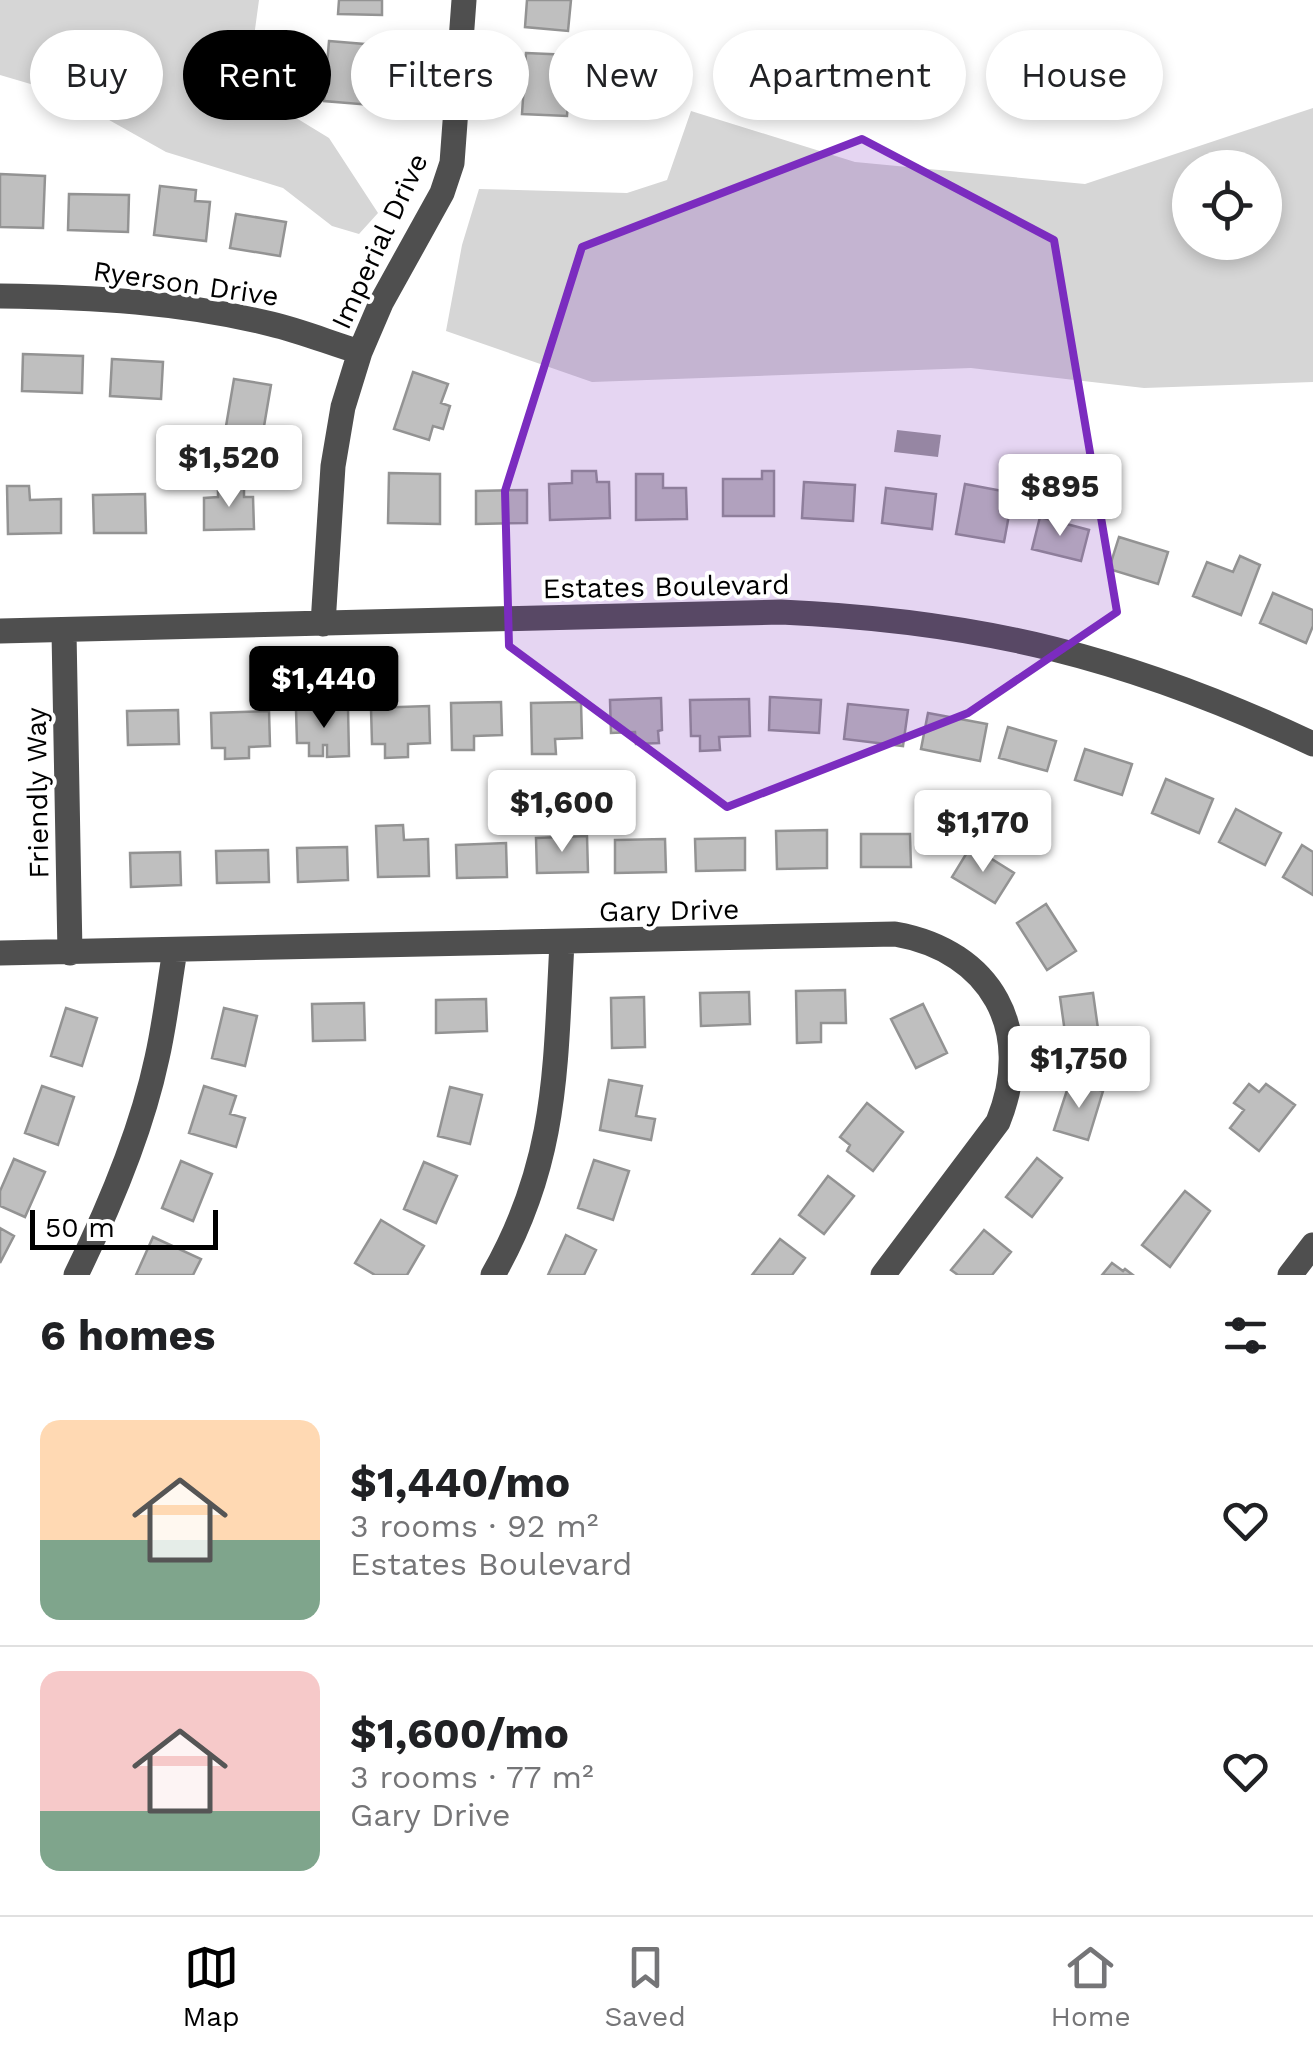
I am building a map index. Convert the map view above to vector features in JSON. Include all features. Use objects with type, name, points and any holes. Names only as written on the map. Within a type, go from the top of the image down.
[{"type":"street","name":"Imperial Drive","points":[[323,624],[332,466],[343,407],[380,303],[442,193],[452,163],[464,0]]},
{"type":"street","name":"Ryerson Drive","points":[[0,296],[144,302],[222,314],[274,324],[360,352]]},
{"type":"street","name":"Estates Boulevard","points":[[0,631],[781,612],[880,618],[966,628],[1106,660],[1198,692],[1313,744]]},
{"type":"street","name":"Friendly Way","points":[[64,632],[70,952]]},
{"type":"street","name":"Gary Drive","points":[[0,953],[895,934],[921,939],[948,950],[989,987],[1008,1026],[1013,1066],[1008,1097],[998,1122],[883,1275]]},
{"type":"street","points":[[493,1275],[524,1213],[548,1134],[562,942]]},
{"type":"street","points":[[76,1275],[124,1164],[149,1089],[175,950]]},
{"type":"street","points":[[1290,1275],[1313,1245]]},
{"type":"highlighted area","points":[[862,139],[1054,240],[1117,612],[968,713],[727,807],[509,646],[505,491],[582,247]]},
{"type":"shaded area","points":[[0,0],[259,0],[255,30],[183,30],[183,120],[299,120],[329,138],[378,213],[359,234],[332,226],[283,188],[166,152],[109,120],[163,120],[163,30],[30,30],[30,84],[0,75]]},
{"type":"shaded area","points":[[1313,108],[1313,382],[1144,388],[971,368],[592,382],[446,331],[462,245],[479,189],[627,193],[667,180],[693,112],[855,162],[1085,184],[1172,155],[1172,260],[1282,260],[1282,150],[1187,150]]},
{"type":"shaded area","points":[[897,430],[941,435],[938,457],[894,452]]},
{"type":"building","points":[[339,0],[382,0],[382,15],[338,14]]},
{"type":"building","points":[[527,0],[571,0],[568,30],[525,27]]},
{"type":"building","points":[[331,41],[351,43],[351,103],[331,102]]},
{"type":"building","points":[[529,53],[549,54],[549,115],[529,114]]},
{"type":"building","points":[[0,174],[45,176],[43,228],[0,227]]},
{"type":"building","points":[[160,186],[196,190],[195,201],[210,202],[206,241],[154,235]]},
{"type":"building","points":[[69,194],[129,195],[128,232],[68,230]]},
{"type":"building","points":[[236,214],[286,222],[280,256],[230,248]]},
{"type":"building","points":[[23,354],[83,356],[82,393],[22,391]]},
{"type":"building","points":[[112,359],[163,362],[161,399],[110,396]]},
{"type":"building","points":[[413,372],[448,384],[441,403],[450,406],[443,429],[433,426],[429,440],[394,429]]},
{"type":"building","points":[[234,379],[271,385],[261,444],[224,438]]},
{"type":"building","points":[[572,471],[596,471],[597,482],[609,482],[610,518],[550,520],[549,484],[572,483]]},
{"type":"building","points":[[762,471],[774,471],[774,516],[723,516],[723,479],[762,479]]},
{"type":"building","points":[[389,473],[440,474],[440,524],[388,523]]},
{"type":"building","points":[[636,474],[663,474],[663,488],[686,488],[687,519],[636,520]]},
{"type":"building","points":[[804,482],[855,485],[853,521],[802,518]]},
{"type":"building","points":[[244,484],[244,497],[253,497],[254,529],[204,530],[204,498],[218,497],[218,485]]},
{"type":"building","points":[[965,484],[1013,493],[1004,542],[956,534]]},
{"type":"building","points":[[7,486],[29,486],[30,500],[61,499],[61,533],[8,534]]},
{"type":"building","points":[[886,488],[936,494],[932,529],[882,523]]},
{"type":"building","points":[[527,490],[527,523],[476,524],[476,491]]},
{"type":"building","points":[[145,494],[146,533],[94,533],[93,495]]},
{"type":"building","points":[[1040,517],[1089,530],[1081,561],[1032,549]]},
{"type":"building","points":[[1119,537],[1168,552],[1158,584],[1109,569]]},
{"type":"building","points":[[1240,556],[1260,565],[1241,615],[1193,596],[1207,562],[1233,572]]},
{"type":"building","points":[[1273,593],[1313,610],[1313,626],[1306,643],[1260,623]]},
{"type":"building","points":[[770,697],[821,700],[819,733],[769,730]]},
{"type":"building","points":[[661,698],[659,743],[636,744],[635,732],[611,733],[610,700]]},
{"type":"building","points":[[749,699],[750,736],[719,737],[720,750],[700,751],[700,736],[691,736],[690,700]]},
{"type":"building","points":[[501,702],[502,735],[474,736],[474,750],[452,750],[451,703]]},
{"type":"building","points":[[581,702],[582,738],[555,739],[556,754],[532,754],[531,703]]},
{"type":"building","points":[[848,704],[908,710],[903,746],[844,739]]},
{"type":"building","points":[[429,706],[430,743],[408,744],[408,757],[385,758],[385,744],[372,744],[371,708]]},
{"type":"building","points":[[348,707],[349,756],[327,757],[327,745],[323,745],[323,756],[309,756],[309,743],[297,743],[296,709]]},
{"type":"building","points":[[178,710],[179,744],[128,745],[127,711]]},
{"type":"building","points":[[269,711],[270,746],[249,747],[249,758],[225,759],[225,748],[212,748],[211,713]]},
{"type":"building","points":[[928,713],[987,724],[980,761],[921,749]]},
{"type":"building","points":[[1008,727],[1056,741],[1047,771],[999,758]]},
{"type":"building","points":[[1085,749],[1132,764],[1122,795],[1075,780]]},
{"type":"building","points":[[1166,779],[1213,799],[1199,833],[1152,813]]},
{"type":"building","points":[[1236,809],[1281,833],[1265,865],[1219,842]]},
{"type":"building","points":[[403,825],[404,840],[428,839],[429,876],[378,877],[376,826]]},
{"type":"building","points":[[827,830],[827,868],[777,869],[776,831]]},
{"type":"building","points":[[861,834],[910,834],[911,867],[861,867]]},
{"type":"building","points":[[587,836],[588,872],[537,873],[536,838]]},
{"type":"building","points":[[745,838],[745,870],[696,871],[695,839]]},
{"type":"building","points":[[665,839],[666,872],[615,873],[615,840]]},
{"type":"building","points":[[506,843],[507,877],[457,878],[456,845]]},
{"type":"building","points":[[1302,845],[1313,852],[1313,895],[1283,877]]},
{"type":"building","points":[[971,846],[1014,873],[995,903],[952,877]]},
{"type":"building","points":[[347,847],[348,880],[298,882],[297,848]]},
{"type":"building","points":[[268,850],[269,882],[217,883],[216,851]]},
{"type":"building","points":[[180,852],[181,885],[131,887],[130,853]]},
{"type":"building","points":[[1046,904],[1076,951],[1047,970],[1017,923]]},
{"type":"building","points":[[845,990],[846,1023],[821,1023],[821,1042],[797,1043],[796,991]]},
{"type":"building","points":[[749,992],[750,1024],[701,1026],[700,993]]},
{"type":"building","points":[[1093,993],[1100,1043],[1067,1047],[1060,997]]},
{"type":"building","points":[[644,997],[645,1047],[612,1048],[611,998]]},
{"type":"building","points":[[486,999],[487,1031],[436,1033],[436,1000]]},
{"type":"building","points":[[364,1003],[365,1040],[313,1041],[312,1004]]},
{"type":"building","points":[[923,1004],[947,1053],[916,1068],[891,1019]]},
{"type":"building","points":[[66,1008],[97,1018],[82,1066],[51,1056]]},
{"type":"building","points":[[224,1008],[257,1016],[245,1066],[212,1058]]},
{"type":"building","points":[[609,1080],[642,1086],[636,1116],[655,1119],[651,1140],[600,1130]]},
{"type":"building","points":[[1070,1081],[1103,1091],[1088,1140],[1054,1130]]},
{"type":"building","points":[[1249,1084],[1259,1092],[1266,1084],[1295,1105],[1259,1151],[1230,1128],[1244,1110],[1234,1103]]},
{"type":"building","points":[[42,1086],[74,1097],[58,1145],[25,1133]]},
{"type":"building","points":[[204,1086],[236,1096],[230,1114],[245,1118],[236,1147],[189,1133]]},
{"type":"building","points":[[450,1087],[482,1095],[470,1144],[438,1136]]},
{"type":"building","points":[[867,1103],[903,1132],[873,1171],[847,1151],[850,1145],[840,1137]]},
{"type":"building","points":[[1037,1158],[1062,1178],[1032,1217],[1006,1197]]},
{"type":"building","points":[[14,1159],[45,1172],[25,1217],[0,1206],[0,1191]]},
{"type":"building","points":[[594,1160],[629,1171],[613,1220],[578,1208]]},
{"type":"building","points":[[181,1161],[212,1174],[193,1221],[162,1208]]},
{"type":"building","points":[[424,1162],[457,1176],[436,1223],[404,1209]]},
{"type":"building","points":[[828,1176],[854,1196],[824,1234],[799,1215]]},
{"type":"building","points":[[1185,1191],[1210,1211],[1170,1267],[1142,1245]]},
{"type":"building","points":[[381,1220],[424,1246],[407,1275],[375,1275],[355,1263]]},
{"type":"building","points":[[0,1228],[14,1236],[0,1263]]},
{"type":"building","points":[[984,1230],[1011,1252],[992,1275],[958,1275],[951,1270]]},
{"type":"building","points":[[566,1235],[596,1250],[584,1275],[548,1275]]},
{"type":"building","points":[[153,1237],[201,1259],[193,1275],[136,1275]]},
{"type":"building","points":[[780,1239],[805,1258],[792,1275],[752,1275]]},
{"type":"building","points":[[1112,1263],[1123,1271],[1133,1275],[1102,1275]]}]
